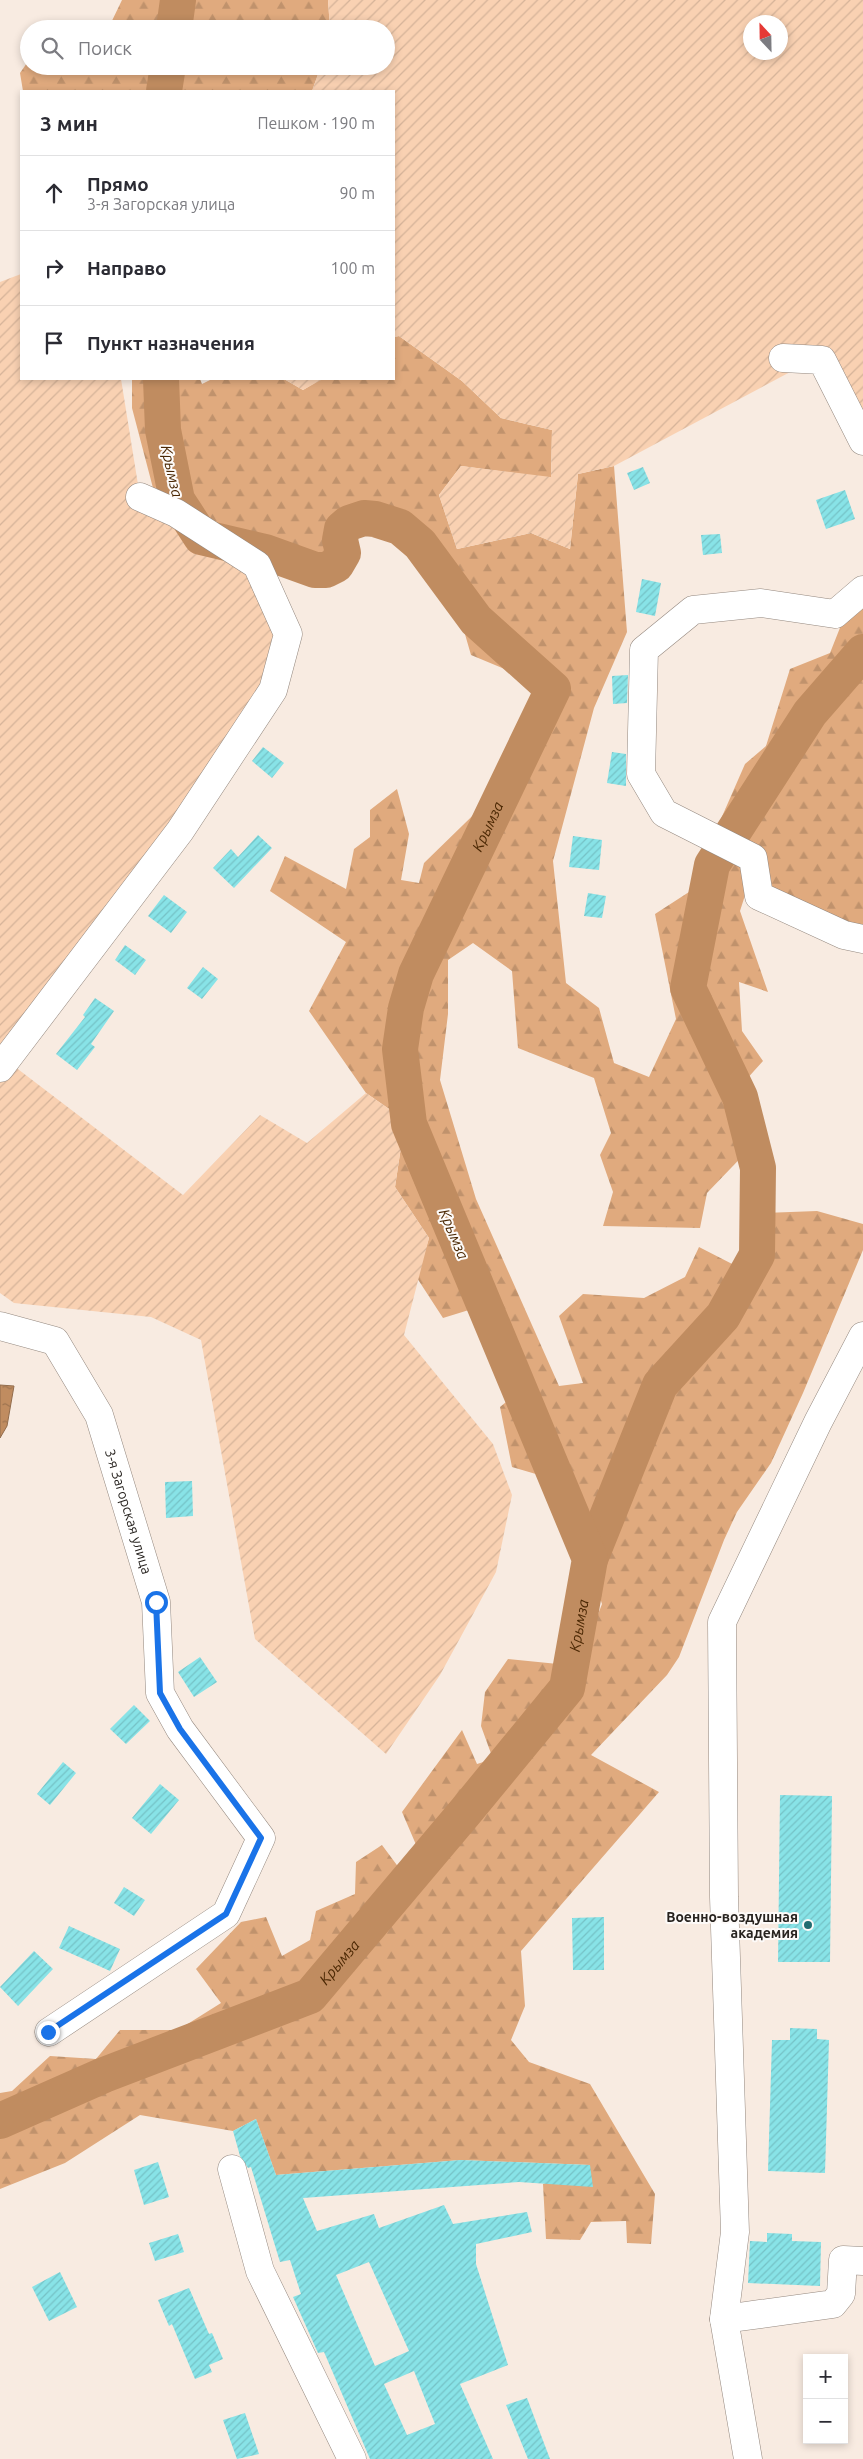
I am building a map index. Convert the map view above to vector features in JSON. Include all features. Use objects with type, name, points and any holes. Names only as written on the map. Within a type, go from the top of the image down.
[{"type":"street","points":[[783,358],[822,360],[863,441]]},
{"type":"street","points":[[0,1068],[180,831],[273,690],[288,634],[257,565],[176,513],[140,497]]},
{"type":"street","points":[[863,590],[835,614],[761,603],[693,610],[644,650],[641,774],[664,813],[753,858],[759,896],[844,935],[863,939]]},
{"type":"street","name":"3-я Загорская улица","points":[[0,1326],[55,1342],[99,1415],[156,1602],[160,1693],[180,1729],[261,1838],[226,1914],[48,2032]]},
{"type":"street","points":[[748,2459],[724,2319],[735,2232],[724,1898],[722,1622],[818,1422],[863,1336]]},
{"type":"street","points":[[232,2169],[260,2272],[352,2459]]},
{"type":"street","points":[[724,2319],[833,2304],[841,2294],[843,2260],[863,2260]]},
{"type":"green space","points":[[122,0],[328,0],[329,20],[112,20]]},
{"type":"green space","points":[[20,75],[318,75],[312,90],[23,90]]},
{"type":"green space","points":[[399,336],[462,381],[501,418],[552,430],[551,478],[461,466],[439,495],[457,549],[531,533],[570,549],[578,474],[614,466],[627,632],[594,708],[553,861],[566,983],[599,1008],[614,1063],[649,1077],[676,1019],[655,914],[689,892],[745,764],[766,746],[790,669],[830,653],[851,600],[863,586],[863,930],[770,896],[756,861],[740,911],[768,992],[739,982],[742,1031],[763,1061],[735,1092],[755,1143],[707,1193],[700,1228],[603,1226],[613,1192],[600,1155],[611,1133],[594,1078],[518,1048],[512,971],[473,943],[448,960],[448,1014],[440,1080],[476,1199],[559,1386],[583,1383],[559,1316],[583,1294],[644,1298],[685,1277],[699,1247],[740,1268],[764,1213],[817,1211],[863,1224],[863,1250],[803,1393],[771,1463],[737,1512],[724,1540],[679,1657],[667,1675],[591,1755],[659,1792],[521,1951],[525,2006],[511,2040],[529,2062],[590,2084],[655,2194],[651,2244],[627,2243],[626,2221],[591,2222],[580,2240],[546,2239],[543,2184],[590,2165],[461,2160],[276,2175],[256,2119],[233,2131],[140,2115],[65,2163],[0,2189],[0,2093],[12,2091],[50,2056],[96,2059],[120,2030],[178,2030],[221,2003],[196,1969],[241,1922],[266,1917],[282,1956],[310,1940],[316,1911],[355,1894],[356,1862],[382,1845],[405,1876],[426,1868],[402,1812],[462,1730],[477,1764],[493,1759],[481,1726],[485,1692],[508,1659],[578,1666],[602,1604],[563,1482],[512,1467],[500,1407],[522,1389],[498,1301],[443,1318],[417,1278],[429,1238],[395,1187],[405,1120],[366,1093],[309,1011],[346,942],[270,891],[285,856],[346,889],[354,849],[370,837],[370,810],[397,789],[409,834],[401,880],[419,883],[424,863],[502,787],[530,764],[553,689],[471,655],[447,572],[370,531],[323,554],[255,567],[190,530],[174,487],[153,488],[132,408],[132,380],[200,380],[202,384],[210,380],[286,380],[303,390],[319,380],[395,380],[395,337]]},
{"type":"shaded area","points":[[328,0],[863,0],[863,455],[822,355],[614,466],[578,474],[570,549],[531,533],[457,549],[439,495],[461,466],[551,477],[552,430],[501,418],[462,381],[399,336],[395,337],[395,90],[312,90],[318,75],[395,75],[395,20],[329,20]]},
{"type":"shaded area","points":[[20,274],[20,380],[121,380],[140,497],[257,565],[288,634],[273,690],[6,1060],[183,1195],[260,1115],[307,1143],[366,1093],[405,1120],[395,1187],[429,1238],[404,1335],[493,1444],[512,1495],[496,1572],[440,1675],[386,1754],[255,1639],[201,1340],[151,1317],[14,1303],[0,1293],[0,282]]},
{"type":"shaded area","points":[[286,380],[321,380],[303,390]]},
{"type":"water","points":[[0,1385],[14,1386],[7,1426],[0,1438]]},
{"type":"building","points":[[643,467],[650,483],[634,490],[627,473]]},
{"type":"building","points":[[845,490],[855,519],[826,529],[816,500]]},
{"type":"building","points":[[720,534],[722,553],[703,555],[701,535]]},
{"type":"building","points":[[642,579],[661,583],[655,616],[636,612]]},
{"type":"building","points":[[628,675],[627,703],[613,704],[612,676]]},
{"type":"building","points":[[263,747],[284,763],[272,778],[252,761]]},
{"type":"building","points":[[612,752],[626,754],[626,786],[607,783]]},
{"type":"building","points":[[258,835],[272,848],[234,888],[213,868],[231,849],[238,857]]},
{"type":"building","points":[[573,836],[602,840],[599,870],[569,867]]},
{"type":"building","points":[[588,893],[606,896],[602,918],[584,916]]},
{"type":"building","points":[[164,895],[187,912],[171,933],[148,916]]},
{"type":"building","points":[[125,945],[146,960],[135,975],[115,960]]},
{"type":"building","points":[[203,967],[218,979],[202,999],[187,988]]},
{"type":"building","points":[[95,998],[114,1011],[91,1044],[95,1047],[77,1070],[56,1054],[85,1017],[83,1015]]},
{"type":"building","points":[[192,1481],[193,1516],[166,1518],[165,1482]]},
{"type":"building","points":[[200,1657],[217,1682],[194,1697],[178,1672]]},
{"type":"building","points":[[134,1705],[150,1721],[126,1744],[110,1729]]},
{"type":"building","points":[[63,1762],[76,1773],[50,1805],[37,1794]]},
{"type":"building","points":[[160,1784],[179,1800],[151,1834],[132,1818]]},
{"type":"building","points":[[780,1795],[832,1796],[830,1962],[778,1962]]},
{"type":"building","points":[[124,1887],[145,1900],[134,1916],[114,1903]]},
{"type":"building","points":[[604,1917],[604,1970],[573,1970],[572,1918]]},
{"type":"building","points":[[69,1926],[120,1949],[110,1971],[59,1948]]},
{"type":"building","points":[[34,1951],[53,1969],[18,2006],[0,1987]]},
{"type":"building","points":[[790,2028],[817,2029],[817,2039],[829,2040],[825,2173],[768,2171],[772,2040],[790,2040]]},
{"type":"building","points":[[256,2119],[276,2175],[461,2160],[590,2165],[593,2187],[519,2182],[303,2198],[317,2231],[374,2214],[379,2228],[444,2205],[453,2224],[527,2212],[532,2232],[476,2244],[476,2264],[508,2365],[460,2384],[493,2459],[370,2459],[324,2352],[318,2353],[293,2297],[301,2294],[290,2260],[280,2262],[251,2167],[248,2168],[240,2156],[233,2131]],"holes":[[[369,2262],[409,2351],[375,2366],[336,2275]],[[414,2371],[435,2424],[407,2435],[384,2384]]]},
{"type":"building","points":[[158,2162],[169,2197],[144,2205],[134,2170]]},
{"type":"building","points":[[767,2233],[792,2234],[792,2241],[821,2242],[820,2286],[748,2283],[750,2241],[767,2242]]},
{"type":"building","points":[[178,2234],[184,2252],[155,2261],[149,2243]]},
{"type":"building","points":[[60,2272],[77,2307],[49,2321],[32,2287]]},
{"type":"building","points":[[189,2288],[209,2334],[212,2333],[223,2359],[209,2365],[212,2372],[195,2379],[172,2324],[169,2326],[158,2300]]},
{"type":"building","points":[[527,2398],[550,2459],[528,2459],[506,2405]]},
{"type":"building","points":[[245,2413],[259,2454],[237,2459],[223,2420]]},
{"type":"waterway","name":"Крымза","points":[[175,20],[178,0]]},
{"type":"waterway","name":"Крымза","points":[[164,90],[167,75]]},
{"type":"waterway","name":"Крымза","points":[[0,2121],[104,2075],[310,1996],[567,1688],[590,1559],[409,1124],[400,1049],[406,1008],[416,974],[553,689],[476,620],[420,544],[400,527],[375,519],[364,518],[349,523],[342,529],[340,540],[343,553],[336,565],[326,570],[315,570],[265,552],[201,537],[177,500],[163,430],[161,380]]},
{"type":"waterway","points":[[590,1559],[660,1385],[723,1316],[757,1255],[758,1168],[740,1097],[688,988],[712,865],[810,713],[863,652]]},
{"type":"place","name":"Военно-воздушная академия","points":[[808,1925]]},
{"type":"route","points":[[48,2032],[226,1914],[261,1838],[180,1729],[160,1693],[156,1602]]}]
